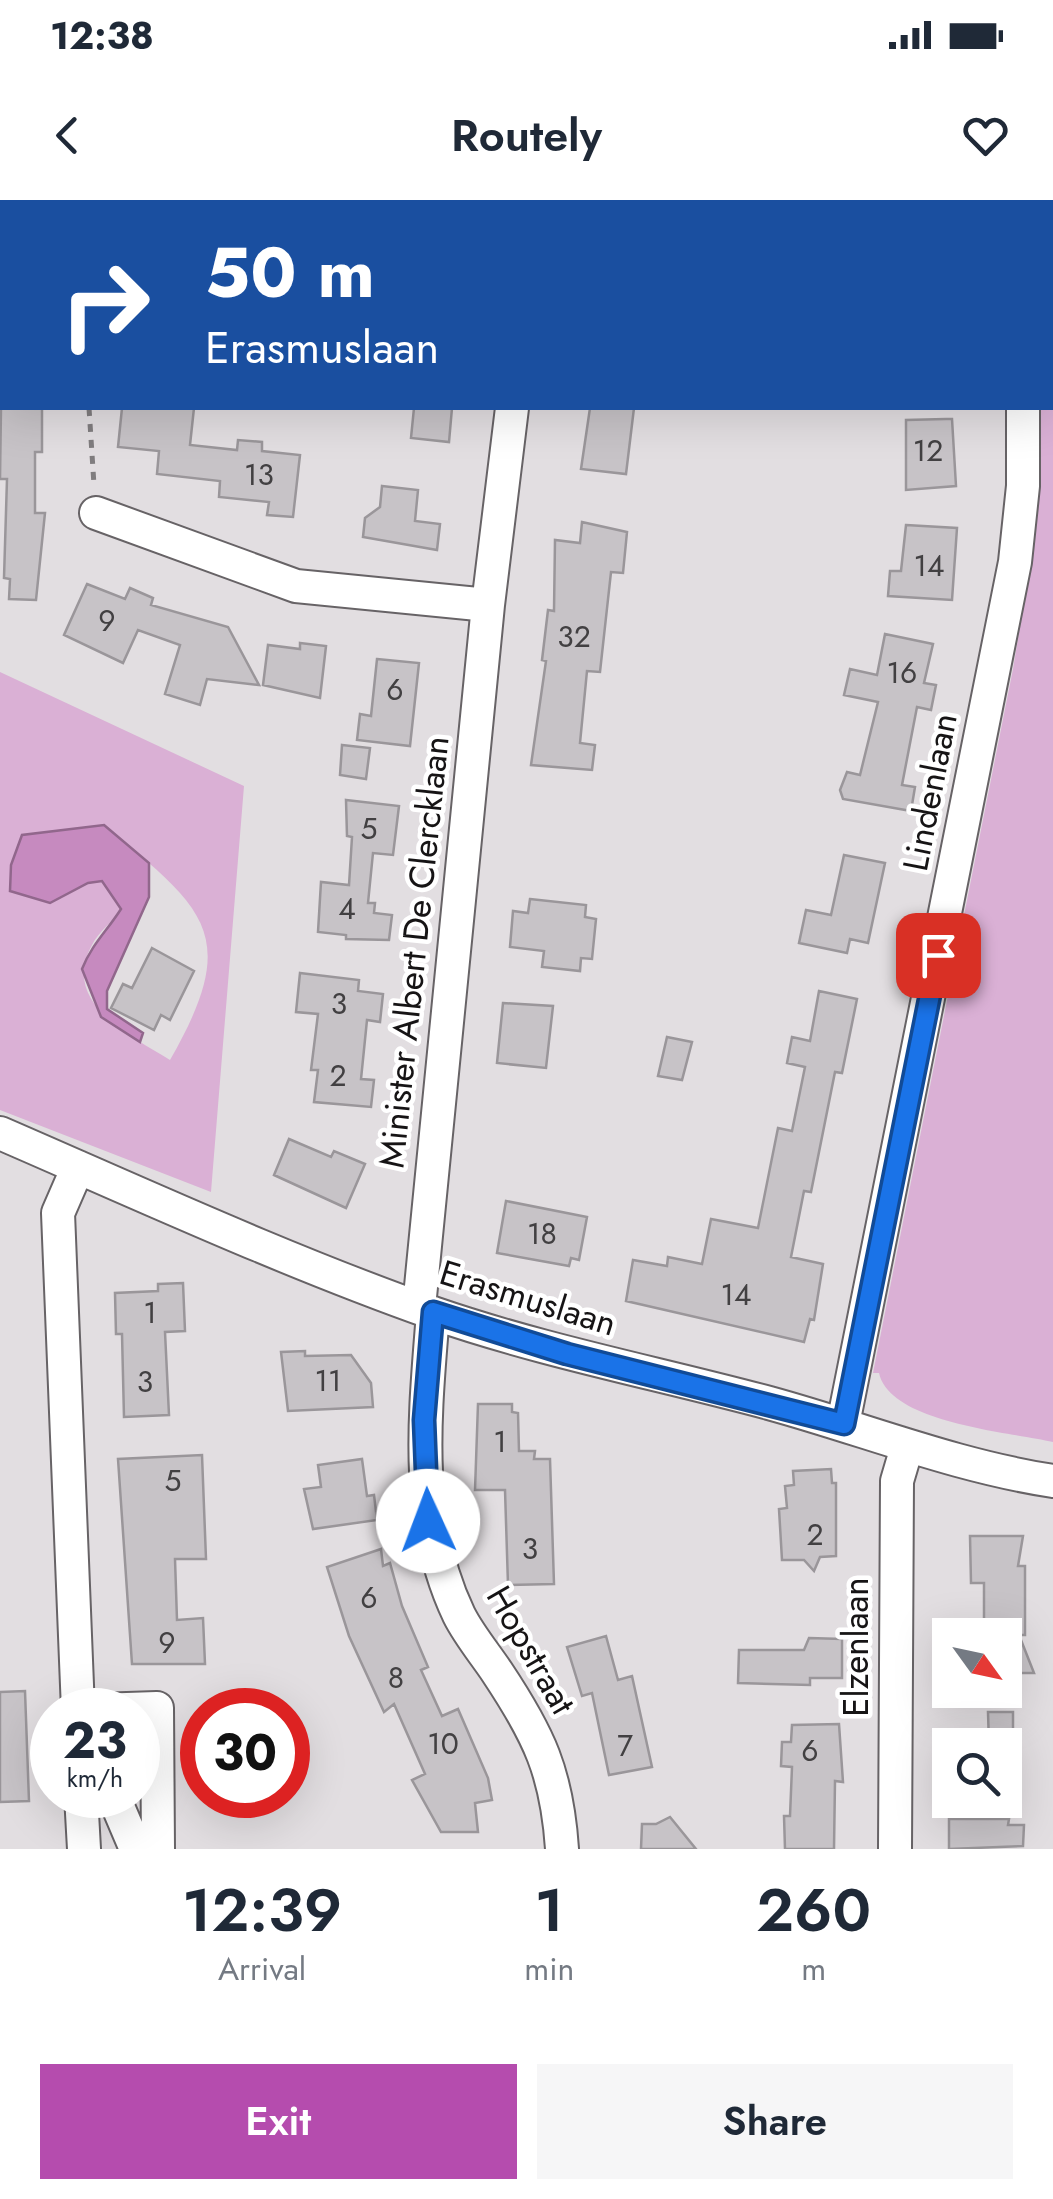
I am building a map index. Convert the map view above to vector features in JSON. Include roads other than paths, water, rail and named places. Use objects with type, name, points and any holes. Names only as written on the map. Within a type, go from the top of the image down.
[{"type":"street","name":"Minister Albert De Clercklaan","points":[[426,1310],[488,606],[512,410]]},
{"type":"street","name":"Lindenlaan","points":[[844,1424],[1015,562],[1023,486],[1024,410]]},
{"type":"street","points":[[96,513],[296,586],[488,606]]},
{"type":"street","name":"Erasmuslaan","points":[[0,1133],[304,1264],[426,1310],[567,1354],[844,1424],[907,1447],[1053,1481]]},
{"type":"street","points":[[77,1688],[58,1213],[78,1167]]},
{"type":"street","name":"Hopstraat","points":[[426,1310],[424,1420],[428,1521],[459,1615],[530,1721],[558,1791],[562,1849]]},
{"type":"street","name":"Elzenlaan","points":[[895,1849],[897,1481],[907,1447]]},
{"type":"street","points":[[82,1818],[84,1849]]},
{"type":"street","points":[[123,1818],[136,1849]]},
{"type":"street","points":[[158,1818],[158,1849]]}]
